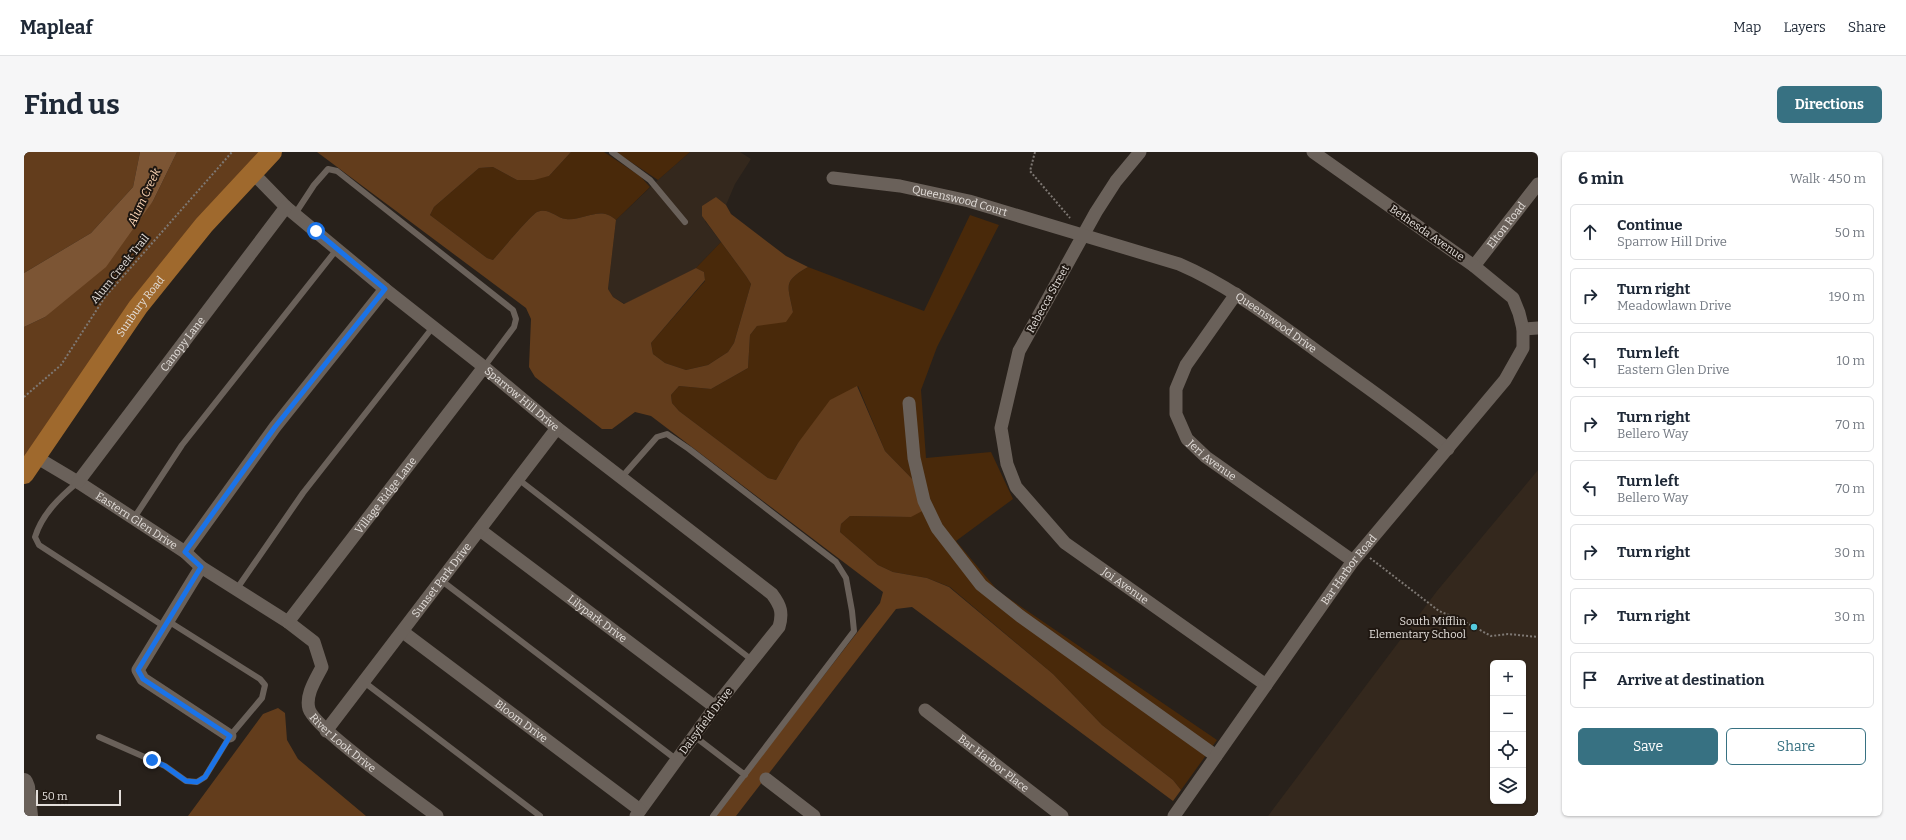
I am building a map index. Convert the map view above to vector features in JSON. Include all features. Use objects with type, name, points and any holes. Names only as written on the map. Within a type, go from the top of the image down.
[{"type":"main road","name":"Sunbury Road","points":[[24,474],[138,307],[204,225],[272,152]]},
{"type":"main road","points":[[24,782],[26,787],[29,816]]},
{"type":"street","name":"Rebecca Street","points":[[1007,464],[1001,428],[1019,351],[1116,180],[1140,152]]},
{"type":"street","name":"Bethesda Avenue","points":[[1313,152],[1474,266],[1513,298],[1523,329]]},
{"type":"street","name":"Sparrow Hill Drive","points":[[252,172],[290,210],[385,289],[484,367],[556,428],[772,594],[780,604],[782,616],[778,627]]},
{"type":"street","name":"Queenswood Court","points":[[833,178],[900,186],[969,200],[1084,234]]},
{"type":"street","name":"Elton Road","points":[[1474,266],[1538,184]]},
{"type":"street","name":"Canopy Lane","points":[[78,482],[290,210]]},
{"type":"street","name":"Queenswood Drive","points":[[1084,234],[1178,264],[1214,280],[1236,294],[1414,421],[1448,449]]},
{"type":"street","points":[[185,552],[275,427],[385,289]]},
{"type":"street","name":"Jeri Avenue","points":[[1236,294],[1186,365],[1176,388],[1176,414],[1187,439],[1206,457],[1357,556]]},
{"type":"street","points":[[1523,329],[1538,328]]},
{"type":"street","name":"Bar Harbor Road","points":[[1174,816],[1357,556],[1505,380],[1523,348],[1523,329]]},
{"type":"street","name":"Village Ridge Lane","points":[[288,622],[484,367]]},
{"type":"street","points":[[909,403],[914,458],[924,501],[937,528],[981,585],[1020,616],[1216,756]]},
{"type":"street","name":"Sunset Park Drive","points":[[326,731],[403,632],[556,428]]},
{"type":"street","name":"Eastern Glen Drive","points":[[36,457],[134,518],[185,552],[201,567],[288,622],[314,642]]},
{"type":"street","name":"Joi Avenue","points":[[1007,464],[1016,487],[1065,542],[1266,685]]},
{"type":"street","name":"Lilypark Drive","points":[[480,530],[715,707]]},
{"type":"street","points":[[201,567],[138,670],[143,679],[230,736]]},
{"type":"street","name":"Daisyfield Drive","points":[[638,813],[715,707],[778,627]]},
{"type":"street","name":"Bloom Drive","points":[[403,632],[638,813]]},
{"type":"street","name":"River Look Drive","points":[[314,642],[322,667],[308,698],[309,710],[326,731],[437,816]]},
{"type":"street","name":"Bar Harbor Place","points":[[925,710],[1062,816]]},
{"type":"street","points":[[766,778],[814,816]]},
{"type":"lane","points":[[612,152],[650,180],[685,222]]},
{"type":"lane","points":[[290,210],[328,169],[337,171],[513,310],[516,319],[514,327],[484,367]]},
{"type":"lane","points":[[134,518],[182,445],[337,249]]},
{"type":"lane","points":[[236,590],[303,493],[433,327]]},
{"type":"lane","points":[[621,478],[657,437],[667,434],[689,449],[836,562],[846,578],[854,631],[713,816]]},
{"type":"lane","points":[[518,479],[752,660]]},
{"type":"lane","points":[[78,482],[59,497],[38,528],[35,538],[39,545],[260,679],[265,685],[262,698],[230,736],[205,777],[197,782],[186,781],[165,766],[99,737]]},
{"type":"lane","points":[[442,580],[677,760]]},
{"type":"lane","points":[[364,682],[540,816]]},
{"type":"lane","points":[[694,736],[745,775]]},
{"type":"path","name":"Alum Creek Trail","points":[[24,397],[61,365],[105,297],[232,152]]},
{"type":"path","points":[[1035,152],[1030,171],[1084,234]]},
{"type":"path","points":[[1357,556],[1439,611],[1463,621],[1491,636],[1508,634],[1538,636]]},
{"type":"shaded area","points":[[24,152],[140,152],[133,187],[91,233],[24,273]]},
{"type":"shaded area","points":[[177,152],[261,152],[24,461],[24,327],[45,317],[153,201]]},
{"type":"shaded area","points":[[317,152],[571,152],[549,176],[534,180],[517,180],[493,167],[479,168],[434,207],[430,215],[487,258],[493,260],[522,226],[537,212],[545,211],[566,219],[598,214],[610,216],[616,220],[608,289],[613,297],[624,304],[696,268],[704,272],[705,280],[651,343],[653,354],[665,363],[686,370],[708,365],[728,352],[734,343],[751,284],[702,216],[702,206],[716,197],[726,205],[731,214],[786,256],[808,267],[794,277],[789,285],[793,312],[786,322],[757,326],[750,335],[748,368],[711,389],[679,386],[671,395],[672,403],[679,411],[768,478],[776,480],[798,443],[830,400],[857,386],[885,451],[923,490],[926,509],[911,517],[850,516],[841,524],[840,532],[878,565],[893,572],[927,578],[949,587],[1053,674],[1102,725],[1173,780],[1181,790],[1173,801],[912,607],[896,609],[736,816],[715,816],[880,603],[883,592],[651,416],[635,412],[612,429],[602,429],[535,377],[529,367],[531,319],[526,308]]},
{"type":"shaded area","points":[[571,152],[604,152],[640,176],[650,187],[616,220],[604,214],[566,219],[545,211],[537,212],[522,226],[493,260],[487,258],[430,215],[434,207],[479,168],[493,167],[517,180],[549,176]]},
{"type":"shaded area","points":[[616,152],[690,152],[658,180]]},
{"type":"shaded area","points":[[690,152],[740,152],[751,159],[735,184],[726,205],[716,197],[705,221],[721,242],[696,268],[625,304],[613,297],[608,289],[616,220]]},
{"type":"shaded area","points":[[970,215],[999,225],[937,347],[921,390],[926,458],[991,452],[1013,499],[956,541],[998,591],[1217,740],[1181,790],[1173,780],[1102,725],[1053,674],[950,587],[927,578],[893,572],[878,565],[840,532],[841,524],[850,516],[911,517],[923,490],[885,451],[858,386],[798,443],[776,480],[768,478],[679,411],[672,403],[671,395],[679,386],[711,389],[748,368],[750,335],[757,326],[793,312],[789,285],[794,277],[808,267],[924,311]]},
{"type":"shaded area","points":[[721,242],[751,284],[734,343],[728,352],[708,365],[686,370],[665,363],[653,354],[651,343],[705,281],[704,272],[696,268]]},
{"type":"shaded area","name":"South Mifflin Elementary School","points":[[1538,470],[1538,816],[1268,816],[1437,591]]},
{"type":"shaded area","points":[[278,708],[285,713],[287,740],[298,759],[366,816],[188,816],[263,714]]},
{"type":"water","name":"Alum Creek","points":[[140,152],[177,152],[153,201],[106,267],[45,317],[24,327],[24,273],[91,233],[133,187]]},
{"type":"place","name":"South Mifflin Elementary School","points":[[1474,627]]},
{"type":"route","points":[[152,760],[165,766],[186,781],[197,782],[205,777],[230,736],[143,679],[138,670],[201,567],[185,552],[275,427],[385,289],[316,231]]}]
